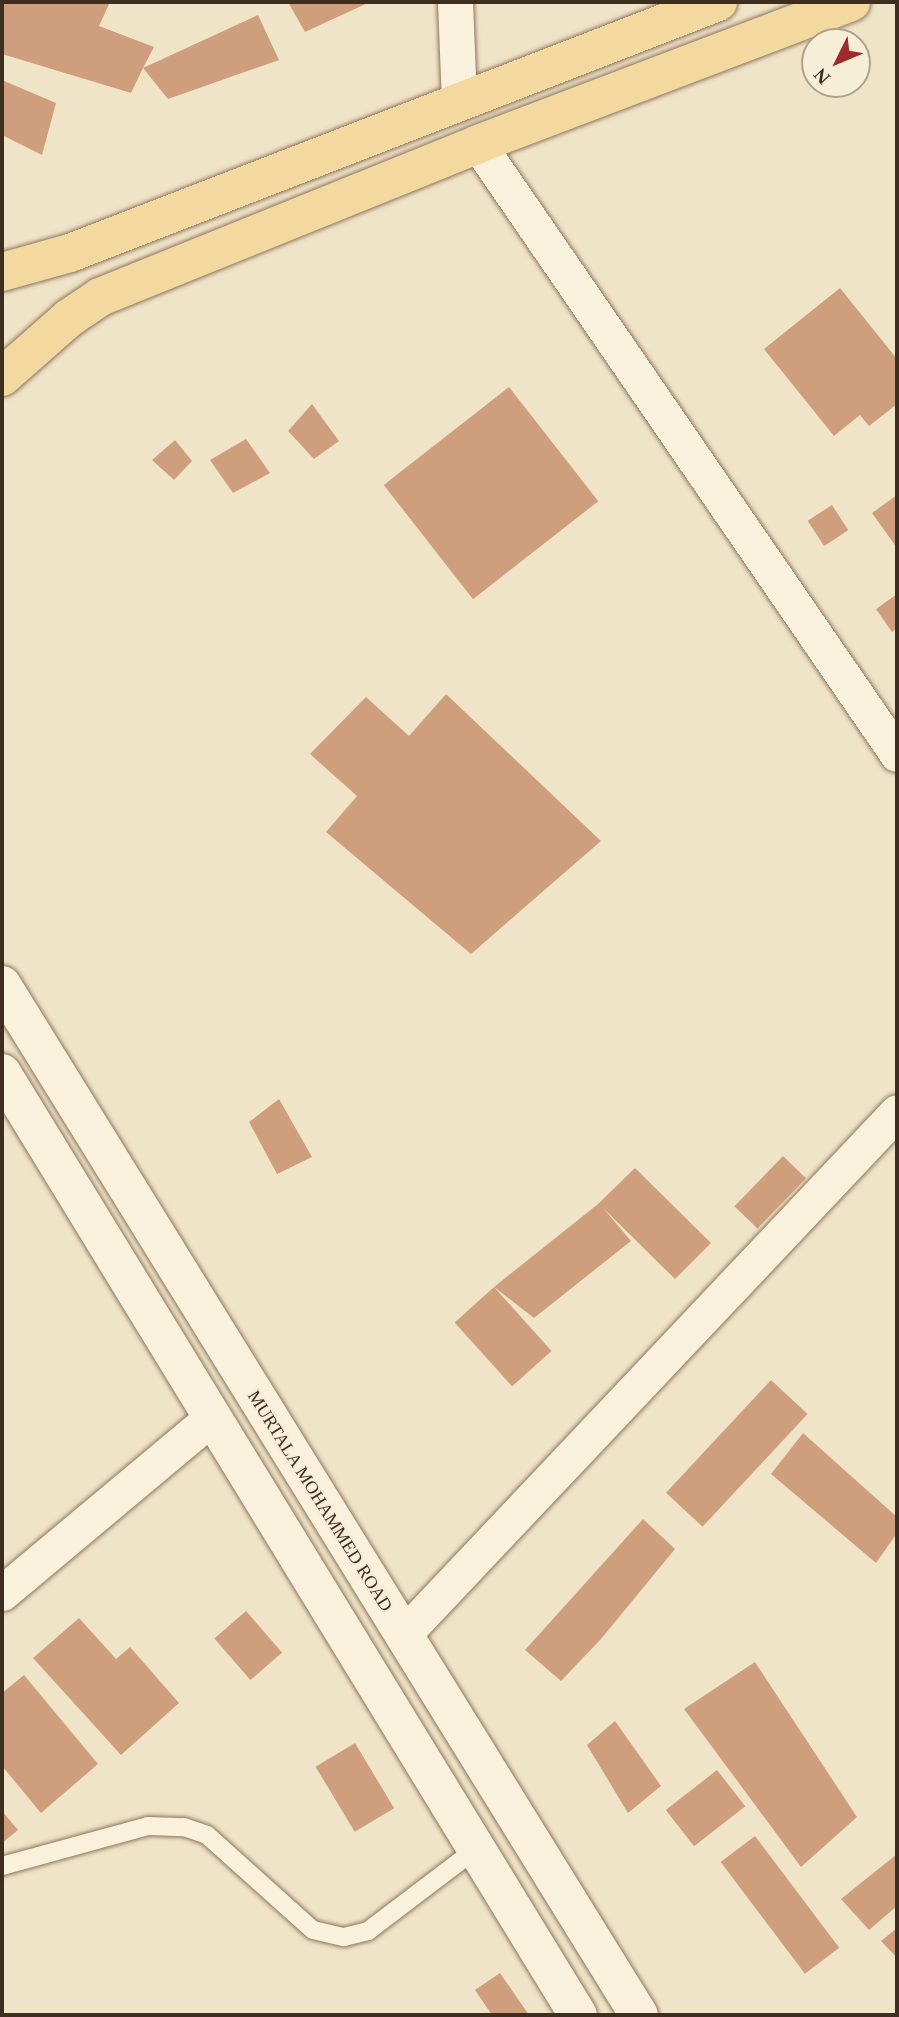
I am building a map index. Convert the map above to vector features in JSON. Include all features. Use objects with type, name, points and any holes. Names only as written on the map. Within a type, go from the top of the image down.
[{"type":"main road","points":[[2,272],[70,253],[718,2]]},
{"type":"main road","points":[[2,377],[69,318],[100,297],[478,144],[851,2]]},
{"type":"main road","name":"MURTALA MOHAMMED ROAD","points":[[2,985],[639,2015]]},
{"type":"main road","points":[[2,1073],[578,2015]]},
{"type":"street","points":[[455,2],[459,101]]},
{"type":"street","points":[[478,144],[897,754]]},
{"type":"street","points":[[403,1635],[897,1112]]},
{"type":"street","points":[[2,1593],[211,1418]]},
{"type":"lane","points":[[2,1866],[148,1826],[184,1827],[207,1835],[313,1930],[344,1937],[368,1931],[476,1849]]},
{"type":"building","points":[[2,2],[110,2],[99,26],[154,47],[131,93],[2,54]]},
{"type":"building","points":[[288,2],[370,2],[305,32]]},
{"type":"building","points":[[258,15],[279,60],[168,99],[143,68]]},
{"type":"building","points":[[2,80],[56,103],[42,155],[2,135]]},
{"type":"building","points":[[840,288],[897,359],[897,404],[869,426],[860,415],[834,436],[764,349]]},
{"type":"building","points":[[509,387],[598,501],[473,599],[384,485]]},
{"type":"building","points":[[312,404],[339,441],[314,459],[288,431]]},
{"type":"building","points":[[246,439],[270,473],[233,493],[210,460]]},
{"type":"building","points":[[175,440],[192,461],[174,480],[152,460]]},
{"type":"building","points":[[897,495],[897,548],[872,513]]},
{"type":"building","points":[[832,505],[848,530],[824,546],[808,521]]},
{"type":"building","points":[[897,594],[897,628],[892,632],[876,609]]},
{"type":"building","points":[[446,694],[601,841],[471,954],[326,832],[357,796],[310,754],[366,697],[409,736]]},
{"type":"building","points":[[279,1099],[312,1157],[277,1174],[249,1122]]},
{"type":"building","points":[[783,1156],[806,1178],[757,1229],[734,1206]]},
{"type":"building","points":[[635,1168],[711,1243],[675,1279],[604,1209],[631,1241],[534,1318],[494,1287],[598,1204]]},
{"type":"building","points":[[494,1287],[552,1351],[512,1386],[455,1322]]},
{"type":"building","points":[[771,1380],[808,1414],[703,1527],[666,1493]]},
{"type":"building","points":[[803,1433],[897,1517],[897,1533],[876,1563],[771,1474]]},
{"type":"building","points":[[643,1519],[675,1549],[601,1639],[561,1681],[525,1650]]},
{"type":"building","points":[[246,1611],[282,1653],[250,1680],[214,1639]]},
{"type":"building","points":[[79,1618],[116,1659],[130,1647],[179,1703],[121,1755],[33,1658]]},
{"type":"building","points":[[755,1662],[857,1817],[801,1867],[684,1709]]},
{"type":"building","points":[[24,1675],[98,1764],[41,1813],[2,1766],[2,1693]]},
{"type":"building","points":[[615,1721],[661,1786],[628,1813],[587,1745]]},
{"type":"building","points":[[355,1743],[394,1808],[355,1832],[316,1767]]},
{"type":"building","points":[[717,1770],[745,1806],[694,1846],[666,1810]]},
{"type":"building","points":[[2,1811],[18,1830],[2,1843]]},
{"type":"building","points":[[755,1836],[839,1948],[805,1974],[721,1862]]},
{"type":"building","points":[[897,1854],[897,1906],[869,1930],[841,1899]]},
{"type":"building","points":[[897,1928],[897,1958],[881,1941]]},
{"type":"building","points":[[500,1973],[529,2015],[492,2015],[475,1990]]}]
